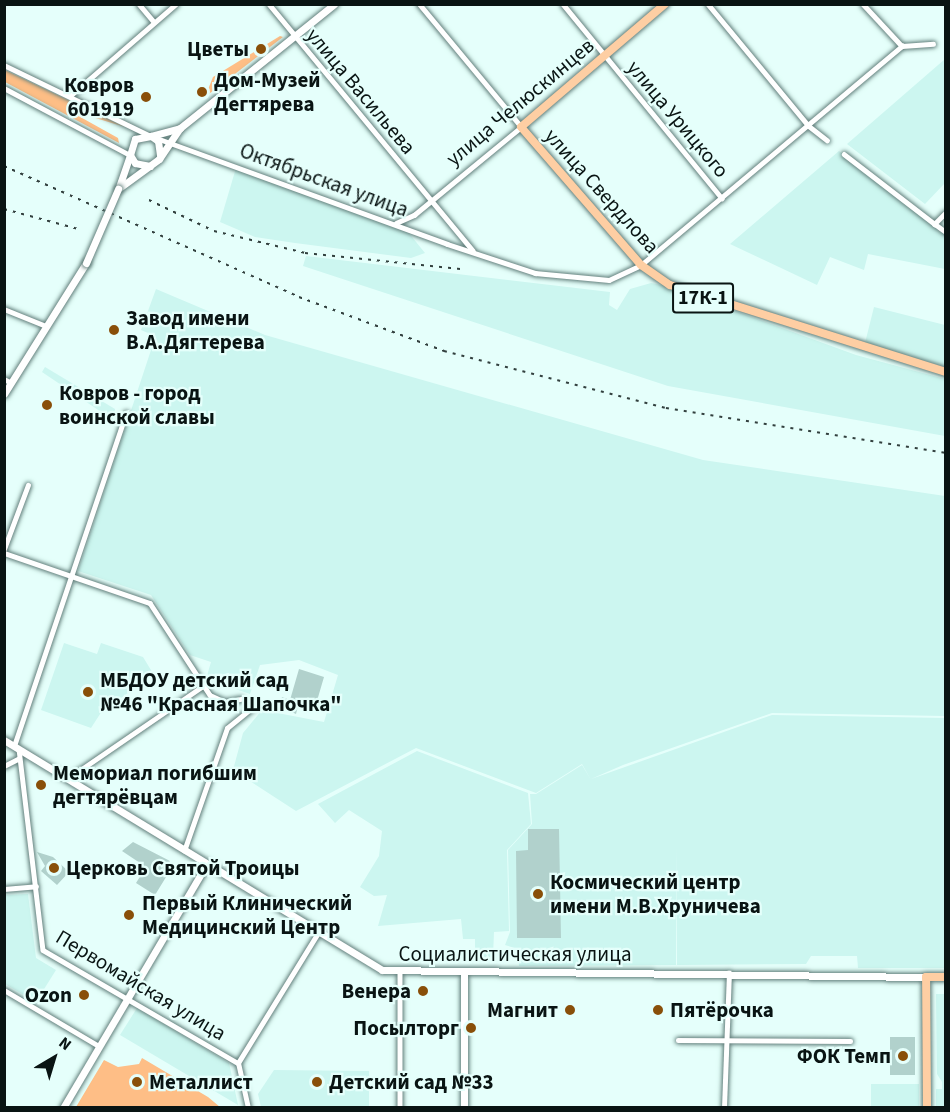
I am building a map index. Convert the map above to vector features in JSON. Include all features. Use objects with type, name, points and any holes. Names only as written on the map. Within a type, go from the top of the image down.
[{"type":"main road","points":[[118,189],[159,159],[180,128],[334,4]]},
{"type":"main road","name":"улица Челюскинцев","points":[[521,127],[665,4]]},
{"type":"main road","name":"улица Свердлова","points":[[521,127],[641,265],[670,285],[716,303],[945,372]]},
{"type":"main road","points":[[5,391],[7,380],[46,326],[86,263],[118,189],[135,139],[180,128]]},
{"type":"main road","points":[[151,136],[162,150],[159,159]]},
{"type":"main road","points":[[130,155],[143,167],[152,165]]},
{"type":"main road","name":"Социалистическая улица","points":[[4,740],[367,964],[400,974],[729,973],[945,977]]},
{"type":"main road","points":[[63,1107],[206,865]]},
{"type":"main road","points":[[464,974],[464,1107]]},
{"type":"main road","points":[[926,977],[927,1107]]},
{"type":"street","points":[[139,4],[154,22]]},
{"type":"street","points":[[69,96],[176,4]]},
{"type":"street","name":"улица Васильева","points":[[269,4],[475,253]]},
{"type":"street","name":"улица Свердлова","points":[[420,4],[521,127]]},
{"type":"street","name":"улица Урицкого","points":[[563,4],[722,198]]},
{"type":"street","points":[[708,4],[809,126],[827,140]]},
{"type":"street","points":[[863,4],[902,46],[933,44]]},
{"type":"street","name":"Октябрьская улица","points":[[4,65],[151,136],[172,141],[475,253],[534,273],[586,280],[609,280],[641,265],[902,46]]},
{"type":"street","points":[[4,88],[130,155]]},
{"type":"street","name":"улица Челюскинцев","points":[[396,223],[430,200],[521,127]]},
{"type":"street","points":[[844,154],[945,232]]},
{"type":"street","points":[[935,224],[945,213]]},
{"type":"street","points":[[4,309],[46,326]]},
{"type":"street","name":"Первомайская улица","points":[[126,413],[17,748],[43,950],[238,1063]]},
{"type":"street","points":[[28,485],[4,551],[150,603],[203,686],[225,702],[241,699]]},
{"type":"street","points":[[67,779],[203,686]]},
{"type":"street","points":[[184,851],[227,728],[254,706]]},
{"type":"street","points":[[4,766],[18,759]]},
{"type":"street","points":[[4,889],[36,886]]},
{"type":"street","points":[[248,1107],[238,1063],[318,933]]},
{"type":"street","points":[[724,1107],[729,973]]},
{"type":"street","points":[[400,974],[400,1107]]},
{"type":"street","points":[[4,990],[99,1046]]},
{"type":"street","points":[[678,1040],[850,1041]]},
{"type":"shaded area","points":[[280,36],[283,37],[205,97],[213,77]]},
{"type":"shaded area","points":[[945,59],[945,183],[925,204],[847,144]]},
{"type":"shaded area","points":[[5,70],[125,127],[66,109],[118,138],[119,143],[5,82]]},
{"type":"shaded area","points":[[839,151],[945,232],[945,269],[868,254],[864,270],[830,257],[817,285],[730,244]]},
{"type":"shaded area","points":[[236,168],[408,232],[425,253],[411,258],[255,237],[220,222]]},
{"type":"shaded area","points":[[306,256],[610,292],[609,305],[617,310],[630,289],[651,283],[666,286],[856,355],[945,379],[945,436],[668,386],[303,266]]},
{"type":"shaded area","points":[[156,289],[265,335],[703,460],[945,496],[945,716],[772,713],[623,765],[591,779],[772,715],[945,718],[945,968],[858,968],[857,956],[811,956],[806,964],[677,965],[677,846],[676,965],[519,966],[518,949],[505,945],[510,932],[508,850],[532,824],[530,794],[536,794],[582,765],[591,780],[582,764],[536,793],[416,748],[296,811],[233,770],[243,733],[262,710],[324,722],[338,675],[299,660],[260,665],[250,694],[206,679],[211,662],[190,655],[151,595],[78,571],[151,350],[143,347],[148,333],[141,330]]},
{"type":"shaded area","points":[[874,307],[945,325],[945,367],[865,343]]},
{"type":"shaded area","points":[[45,367],[115,409],[113,420],[42,372]]},
{"type":"shaded area","name":"МБДОУ детский сад №46 \"Красная Шапочка\"","points":[[64,643],[97,654],[101,643],[143,657],[154,675],[102,711],[91,728],[41,710]]},
{"type":"shaded area","points":[[417,751],[528,793],[531,824],[507,850],[509,931],[494,932],[493,957],[475,957],[475,939],[463,939],[461,919],[378,926],[387,895],[374,896],[360,887],[379,856],[382,831],[349,810],[335,823],[318,804]]},
{"type":"shaded area","points":[[28,894],[36,958],[56,970],[36,1002],[5,984],[5,895]]},
{"type":"shaded area","points":[[936,994],[945,994],[945,1107],[936,1107],[936,1089],[942,1089],[942,1082],[937,1074]]},
{"type":"shaded area","points":[[137,1008],[229,1063],[238,1105],[120,1035]]},
{"type":"shaded area","name":"Металлист","points":[[142,1058],[208,1097],[220,1107],[76,1107],[104,1060],[118,1067],[139,1064]]},
{"type":"shaded area","name":"Детский сад №33","points":[[274,1070],[369,1071],[369,1107],[261,1107],[258,1094]]},
{"type":"shaded area","points":[[871,1084],[919,1084],[919,1107],[871,1107]]},
{"type":"building","points":[[299,669],[324,677],[314,711],[298,706],[296,714],[279,706],[282,697],[290,700]]},
{"type":"building","name":"Космический центр имени М.В.Хруничева","points":[[528,829],[559,829],[561,938],[517,938],[516,851],[528,850]]},
{"type":"building","points":[[133,842],[170,861],[167,866],[171,869],[155,895],[136,883],[146,867],[122,851]]},
{"type":"building","name":"Церковь Святой Троицы","points":[[37,852],[53,857],[69,872],[57,885],[41,871],[45,866]]},
{"type":"building","name":"ФОК Темп","points":[[890,1037],[915,1037],[915,1075],[890,1075]]},
{"type":"railway","points":[[4,166],[299,297],[444,351],[666,408],[946,453]]},
{"type":"railway","points":[[149,200],[214,231],[305,253],[460,269]]},
{"type":"railway","points":[[4,209],[78,229]]},
{"type":"place","name":"Цветы","points":[[261,49]]},
{"type":"place","name":"Дом-Музей Дегтярева","points":[[202,92]]},
{"type":"place","name":"Ковров 601919","points":[[146,97]]},
{"type":"place","name":"Завод имени В.А.Дягтерева","points":[[114,330]]},
{"type":"place","name":"Ковров - город воинской славы","points":[[47,405]]},
{"type":"place","name":"МБДОУ детский сад №46 \"Красная Шапочка\"","points":[[88,692]]},
{"type":"place","name":"Мемориал погибшим дегтярёвцам","points":[[41,785]]},
{"type":"place","name":"Церковь Святой Троицы","points":[[54,868]]},
{"type":"place","name":"Космический центр имени М.В.Хруничева","points":[[538,894]]},
{"type":"place","name":"Первый Клинический Медицинский Центр","points":[[129,915]]},
{"type":"place","name":"Венера","points":[[423,991]]},
{"type":"place","name":"Ozon","points":[[84,995]]},
{"type":"place","name":"Магнит","points":[[570,1010]]},
{"type":"place","name":"Пятёрочка","points":[[658,1010]]},
{"type":"place","name":"Посылторг","points":[[471,1028]]},
{"type":"place","name":"ФОК Темп","points":[[903,1056]]},
{"type":"place","name":"Металлист","points":[[137,1082]]},
{"type":"place","name":"Детский сад №33","points":[[317,1082]]}]
